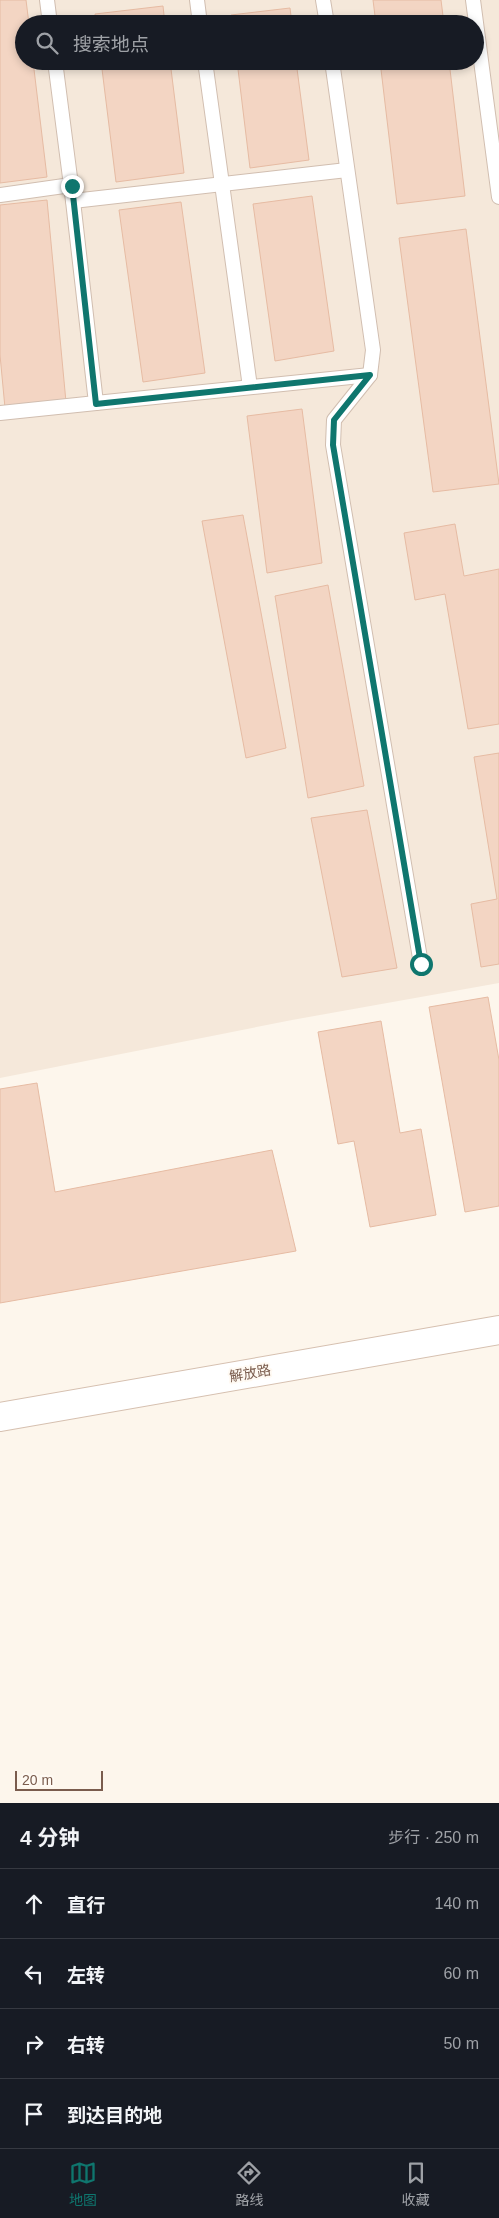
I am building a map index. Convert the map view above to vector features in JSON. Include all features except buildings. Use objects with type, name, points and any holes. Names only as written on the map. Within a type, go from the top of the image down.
[{"type":"street","name":"解放路","points":[[0,1417],[499,1330]]},
{"type":"lane","points":[[49,0],[50,15]]},
{"type":"lane","points":[[197,0],[199,15]]},
{"type":"lane","points":[[323,0],[325,15]]},
{"type":"lane","points":[[473,0],[475,15]]},
{"type":"lane","points":[[56,70],[74,201],[96,404]]},
{"type":"lane","points":[[206,70],[250,387]]},
{"type":"lane","points":[[333,70],[373,350],[370,375],[334,420],[333,445],[421,964]]},
{"type":"lane","points":[[482,70],[499,197]]},
{"type":"lane","points":[[74,201],[347,170]]},
{"type":"lane","points":[[0,195],[72,186]]},
{"type":"lane","points":[[0,413],[370,375]]},
{"type":"shaded area","points":[[0,0],[499,0],[499,983],[292,1020],[0,1078]]},
{"type":"route","points":[[72,186],[96,404],[370,375],[348,400],[334,420],[333,445],[421,964]]}]
